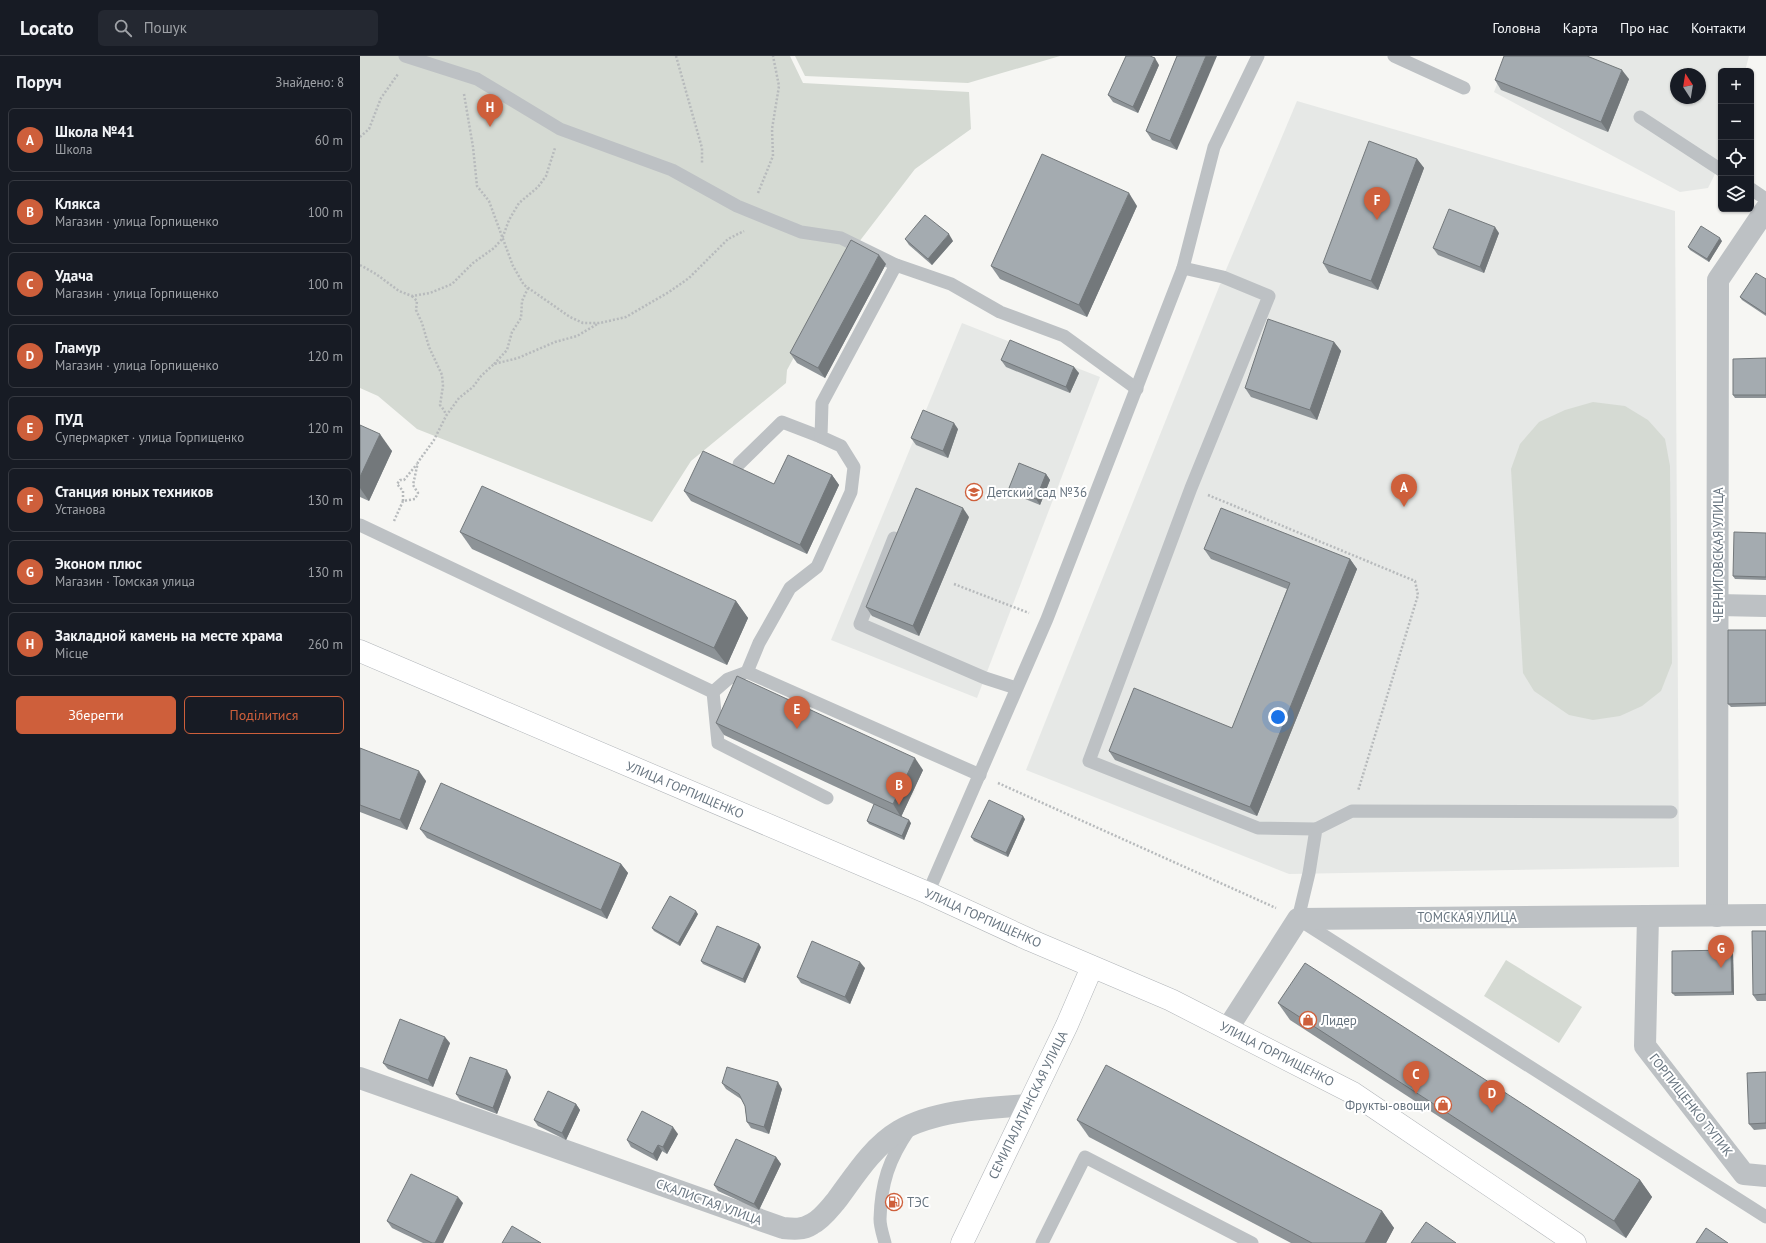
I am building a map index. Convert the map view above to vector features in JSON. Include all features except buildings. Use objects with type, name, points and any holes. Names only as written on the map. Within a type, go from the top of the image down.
[{"type":"main road","name":"УЛИЦА ГОРПИЩЕНКО","points":[[360,651],[928,893],[1030,940],[1171,1000],[1354,1093],[1575,1243]]},
{"type":"main road","name":"СЕМИПАЛАТИНСКАЯ УЛИЦА","points":[[965,1242],[1092,967]]},
{"type":"street","name":"ЧЕРНИГОВСКАЯ УЛИЦА","points":[[1717,916],[1718,280],[1766,209]]},
{"type":"street","points":[[1718,605],[1766,606]]},
{"type":"street","name":"ТОМСКАЯ УЛИЦА","points":[[1298,918],[1766,915]]},
{"type":"street","name":"ГОРПИЩЕНКО ТУПИК","points":[[1648,916],[1645,1046],[1744,1174]]},
{"type":"street","points":[[1228,1028],[1298,918]]},
{"type":"street","name":"СКАЛИСТАЯ УЛИЦА","points":[[360,1078],[783,1228],[799,1229],[812,1225],[824,1214],[878,1147],[897,1132],[913,1123],[984,1108],[1028,1106]]},
{"type":"street","points":[[1744,1174],[1766,1176]]},
{"type":"lane","points":[[405,56],[477,79],[558,128],[672,170],[737,206],[751,212],[801,232],[841,238],[896,265],[951,284],[1000,312],[1064,336],[1137,389]]},
{"type":"lane","points":[[928,893],[1047,619],[1183,268],[1214,147],[1258,56]]},
{"type":"lane","points":[[1394,56],[1464,88]]},
{"type":"lane","points":[[1640,117],[1718,168]]},
{"type":"lane","points":[[1754,191],[1766,199]]},
{"type":"lane","points":[[821,437],[822,403],[896,265]]},
{"type":"lane","points":[[1183,268],[1223,277],[1269,296],[1191,488],[1089,761],[1258,828],[1316,829],[1352,811],[1671,812]]},
{"type":"lane","points":[[738,464],[782,422],[841,446],[854,467],[851,492],[817,567],[790,588],[759,643],[747,672]]},
{"type":"lane","points":[[360,525],[454,571],[713,692]]},
{"type":"lane","points":[[894,538],[860,624],[985,678],[1016,688]]},
{"type":"lane","points":[[713,692],[728,679],[747,672],[980,774]]},
{"type":"lane","points":[[713,692],[718,743],[827,798]]},
{"type":"lane","points":[[1316,829],[1309,873],[1298,918],[1766,1216]]},
{"type":"lane","points":[[885,1243],[880,1220],[886,1175],[890,1160],[913,1123]]},
{"type":"lane","points":[[1042,1243],[1085,1157],[1252,1243]]},
{"type":"lane","points":[[1731,1194],[1744,1174]]},
{"type":"path","points":[[676,56],[702,148],[702,186]]},
{"type":"path","points":[[751,212],[773,156],[772,129],[779,86],[773,56]]},
{"type":"path","points":[[360,137],[369,129],[381,98],[396,75],[409,67],[424,63]]},
{"type":"path","points":[[463,75],[464,98],[473,147],[477,186],[489,201],[513,266],[524,285],[570,317],[583,323],[600,323],[626,317],[669,292],[689,278],[728,239],[748,230]]},
{"type":"path","points":[[412,296],[430,293],[452,284],[473,264],[494,248],[502,239],[509,220],[519,203],[538,188],[546,176],[555,147],[554,140],[558,128]]},
{"type":"path","points":[[360,265],[376,274],[399,291],[412,296],[417,301],[416,310],[422,323],[428,347],[442,375],[443,386],[440,405],[446,416]]},
{"type":"path","points":[[387,538],[403,501],[403,491],[397,484],[400,480],[404,480],[434,440],[446,416],[459,398],[473,387],[481,376],[506,350],[512,332],[521,318],[522,300],[528,288]]},
{"type":"path","points":[[494,364],[518,358],[555,342],[577,336],[600,323]]},
{"type":"path","points":[[403,501],[416,499],[418,493],[413,485],[418,462]]},
{"type":"path","points":[[1191,488],[1415,581],[1418,595],[1352,811]]},
{"type":"path","points":[[954,584],[1047,619]]},
{"type":"path","points":[[980,774],[1298,918]]},
{"type":"shaded area","points":[[360,56],[790,56],[803,83],[969,92],[971,129],[915,169],[852,251],[787,370],[786,383],[691,461],[652,522],[417,429],[378,396],[360,388]]},
{"type":"shaded area","points":[[795,56],[1060,56],[968,83],[805,76]]},
{"type":"shaded area","points":[[1508,56],[1749,56],[1746,68],[1718,68],[1718,168],[1708,188],[1680,192],[1494,92]]},
{"type":"shaded area","points":[[1297,101],[1675,211],[1679,867],[1289,874],[1026,770],[1223,277]]},
{"type":"shaded area","name":"Детский сад №36","points":[[962,323],[1100,377],[977,698],[831,640]]},
{"type":"shaded area","points":[[1593,402],[1625,406],[1648,420],[1665,439],[1670,466],[1672,663],[1661,691],[1642,706],[1620,716],[1593,720],[1569,715],[1534,691],[1523,673],[1511,469],[1520,444],[1539,422],[1565,410]]},
{"type":"shaded area","points":[[1506,960],[1582,1007],[1559,1043],[1484,996]]},
{"type":"place","name":"Закладной камень на месте храма","points":[[490,127]]},
{"type":"place","name":"Станция юных техников","points":[[1377,220]]},
{"type":"place","name":"Детский сад №36","points":[[974,492]]},
{"type":"place","name":"Школа №41","points":[[1404,507]]},
{"type":"place","name":"ПУД","points":[[797,729]]},
{"type":"place","name":"Клякса","points":[[899,805]]},
{"type":"place","name":"Эконом плюс","points":[[1721,968]]},
{"type":"place","name":"Лидер","points":[[1308,1020]]},
{"type":"place","name":"Удача","points":[[1416,1094]]},
{"type":"place","name":"Фрукты-овощи","points":[[1443,1105]]},
{"type":"place","name":"Гламур","points":[[1492,1113]]},
{"type":"place","name":"ТЭС","points":[[894,1202]]}]
